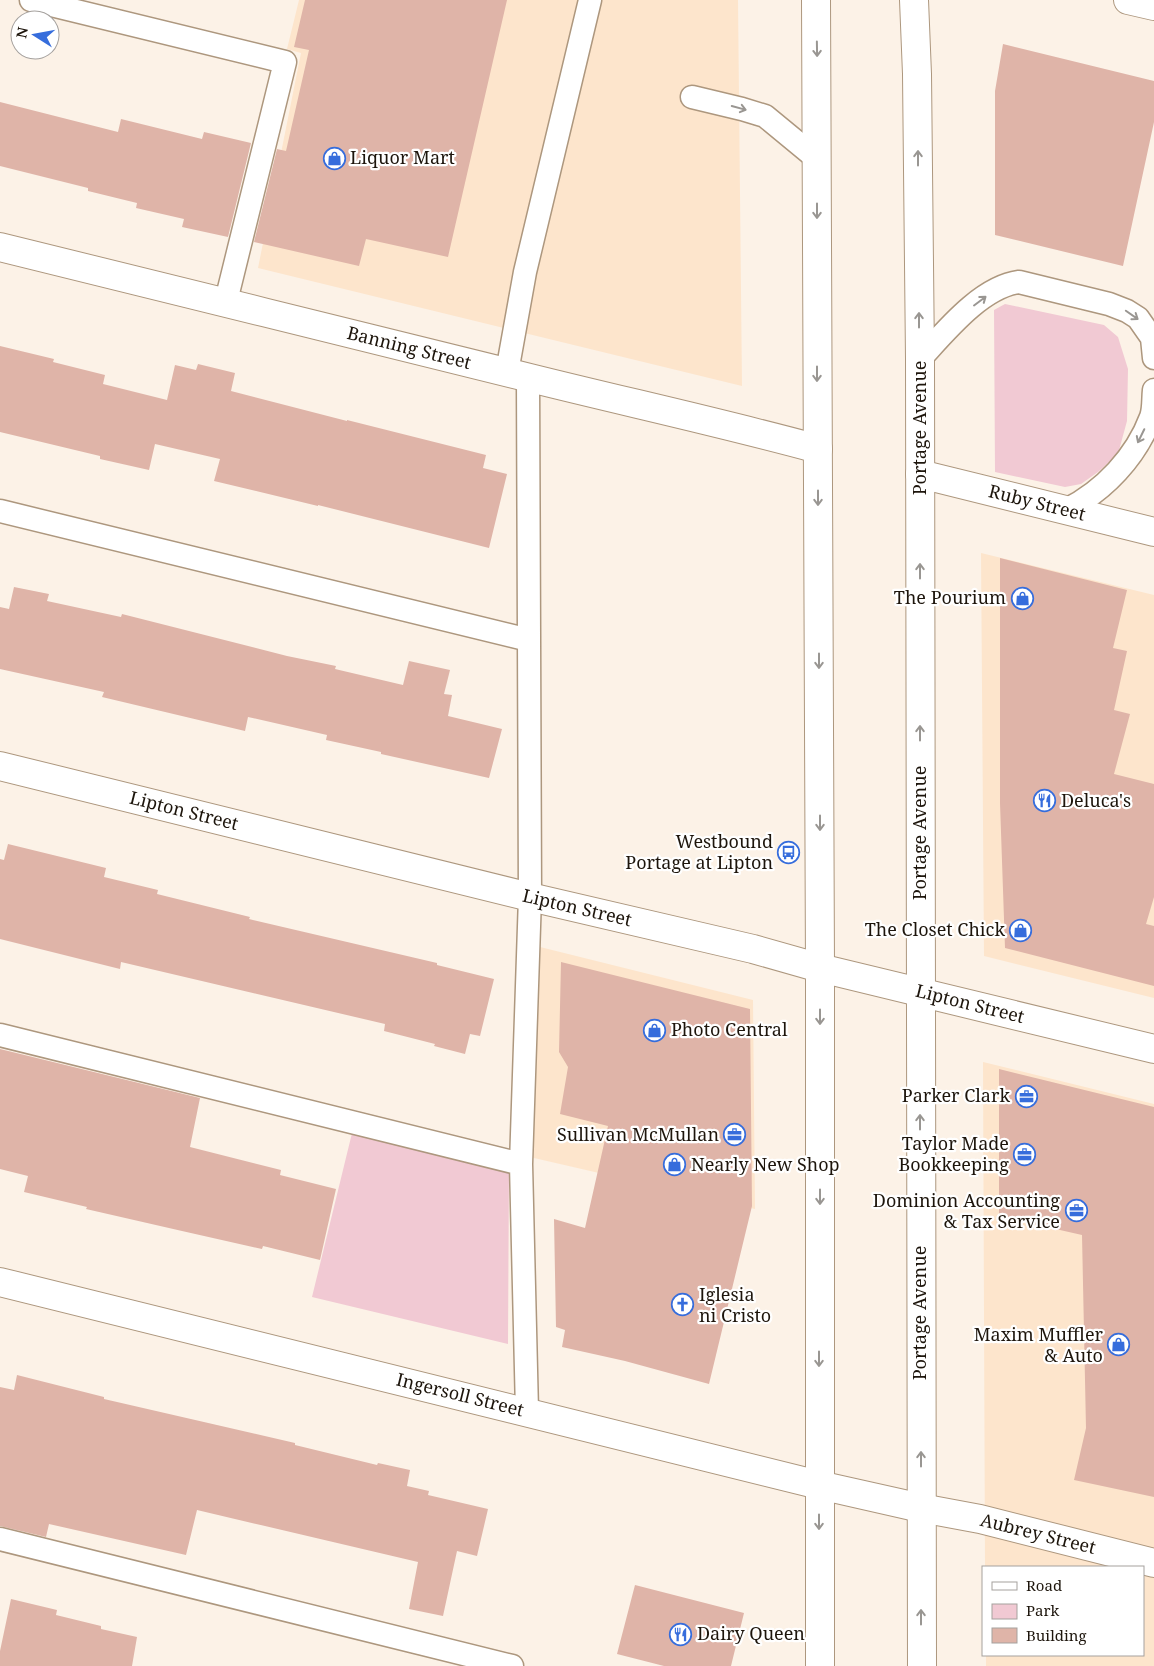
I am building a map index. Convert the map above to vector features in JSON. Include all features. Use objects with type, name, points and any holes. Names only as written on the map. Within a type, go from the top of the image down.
[{"type":"main road","points":[[816,0],[818,87],[816,158],[820,968],[820,1666]]},
{"type":"main road","name":"Portage Avenue","points":[[914,0],[917,74],[920,358],[920,1508],[922,1666]]},
{"type":"main road","points":[[1128,0],[1154,6]]},
{"type":"main road","name":"Banning Street","points":[[0,247],[226,301],[818,449]]},
{"type":"main road","name":"Ruby Street","points":[[920,474],[1154,532]]},
{"type":"main road","name":"Lipton Street","points":[[0,766],[530,897],[753,949],[820,968],[1154,1049]]},
{"type":"main road","name":"Ingersoll Street","points":[[0,1282],[527,1411],[819,1485],[920,1508]]},
{"type":"main road","name":"Aubrey Street","points":[[920,1508],[980,1519],[1154,1563]]},
{"type":"lane","points":[[31,0],[285,62],[226,301]]},
{"type":"lane","points":[[527,1411],[521,1164],[530,897],[529,640],[518,375],[525,272],[590,0]]},
{"type":"lane","points":[[692,97],[742,108],[765,116],[816,158]]},
{"type":"lane","points":[[920,358],[980,300],[1007,283],[1019,282],[1109,304],[1127,311],[1138,318],[1152,338],[1154,358]]},
{"type":"lane","points":[[1066,510],[1100,488],[1119,470],[1136,446],[1151,415],[1154,390]]},
{"type":"lane","points":[[0,511],[529,640]]},
{"type":"lane","points":[[0,1034],[521,1164]]},
{"type":"lane","points":[[0,1539],[512,1666]]},
{"type":"shaded area","points":[[299,0],[738,0],[742,386],[258,268],[301,53],[287,49]]},
{"type":"shaded area","points":[[981,553],[1154,595],[1154,998],[984,956]]},
{"type":"shaded area","points":[[528,944],[753,1000],[755,1209],[521,1155]]},
{"type":"shaded area","points":[[983,1062],[1154,1104],[1154,1666],[986,1666],[986,1656],[1144,1656],[1144,1566],[985,1566]]},
{"type":"green space","points":[[1005,304],[1104,325],[1118,337],[1128,369],[1127,421],[1118,454],[1081,484],[1065,487],[995,472],[994,310]]},
{"type":"green space","points":[[353,1129],[509,1166],[508,1344],[312,1297]]},
{"type":"building","points":[[305,0],[507,0],[448,257],[366,239],[359,266],[254,242],[277,149],[286,151],[309,50],[294,47]]},
{"type":"building","points":[[1003,44],[1154,81],[1154,122],[1123,266],[995,235],[995,91]]},
{"type":"building","points":[[0,102],[118,132],[121,119],[202,139],[204,132],[251,143],[228,237],[182,227],[184,219],[136,208],[137,203],[88,191],[88,188],[0,166]]},
{"type":"building","points":[[0,346],[54,359],[53,362],[105,375],[103,384],[167,400],[175,365],[196,370],[198,364],[235,373],[231,391],[486,455],[483,468],[507,474],[489,548],[214,481],[220,459],[155,444],[149,470],[0,432]]},
{"type":"building","points":[[1000,558],[1127,590],[1113,648],[1127,651],[1114,710],[1130,714],[1114,774],[1154,784],[1154,897],[1146,924],[1154,926],[1154,986],[1005,948],[1000,803]]},
{"type":"building","points":[[14,587],[49,594],[47,601],[121,617],[122,614],[287,656],[336,666],[335,669],[403,685],[409,661],[450,670],[444,694],[452,695],[448,716],[502,729],[489,778],[381,754],[381,752],[326,740],[327,735],[248,717],[245,731],[102,697],[104,692],[0,669],[0,607],[9,609]]},
{"type":"building","points":[[8,844],[106,868],[104,877],[158,890],[157,894],[250,917],[249,919],[437,963],[437,965],[494,979],[480,1036],[470,1034],[465,1054],[384,1031],[385,1024],[121,962],[120,969],[0,939],[0,859],[4,860]]},
{"type":"building","points":[[561,962],[750,1009],[752,1206],[709,1384],[625,1361],[562,1347],[565,1330],[556,1327],[554,1219],[585,1228],[608,1126],[560,1114],[568,1067],[559,1052]]},
{"type":"building","points":[[0,1049],[200,1098],[190,1147],[281,1170],[280,1175],[336,1189],[320,1260],[263,1246],[262,1249],[86,1209],[87,1207],[24,1192],[28,1176],[0,1169]]},
{"type":"building","points":[[999,1069],[1154,1107],[1154,1497],[1074,1480],[1086,1428],[1082,1235],[999,1216]]},
{"type":"building","points":[[17,1375],[104,1397],[104,1399],[295,1443],[295,1445],[377,1465],[378,1463],[410,1470],[407,1486],[429,1491],[428,1495],[488,1509],[477,1556],[457,1551],[443,1616],[409,1609],[418,1562],[197,1510],[186,1555],[49,1524],[46,1537],[0,1526],[0,1387],[14,1390]]},
{"type":"building","name":"Dairy Queen","points":[[635,1585],[744,1613],[731,1666],[664,1666],[617,1654]]},
{"type":"building","points":[[11,1599],[57,1610],[56,1615],[101,1626],[101,1629],[137,1637],[132,1666],[0,1666],[0,1651]]},
{"type":"place","name":"Liquor Mart","points":[[334,158]]},
{"type":"place","name":"The Pourium","points":[[1022,598]]},
{"type":"place","name":"Deluca's","points":[[1045,801]]},
{"type":"place","name":"Westbound Portage at Lipton","points":[[789,852]]},
{"type":"place","name":"The Closet Chick","points":[[1021,930]]},
{"type":"place","name":"Photo Central","points":[[655,1030]]},
{"type":"place","name":"Parker Clark","points":[[1026,1096]]},
{"type":"place","name":"Sullivan McMullan","points":[[735,1135]]},
{"type":"place","name":"Taylor Made Bookkeeping","points":[[1025,1154]]},
{"type":"place","name":"Nearly New Shop","points":[[675,1165]]},
{"type":"place","name":"Dominion Accounting & Tax Service","points":[[1076,1211]]},
{"type":"place","name":"Iglesia ni Cristo","points":[[683,1305]]},
{"type":"place","name":"Maxim Muffler & Auto","points":[[1119,1345]]},
{"type":"place","name":"Dairy Queen","points":[[681,1634]]}]
